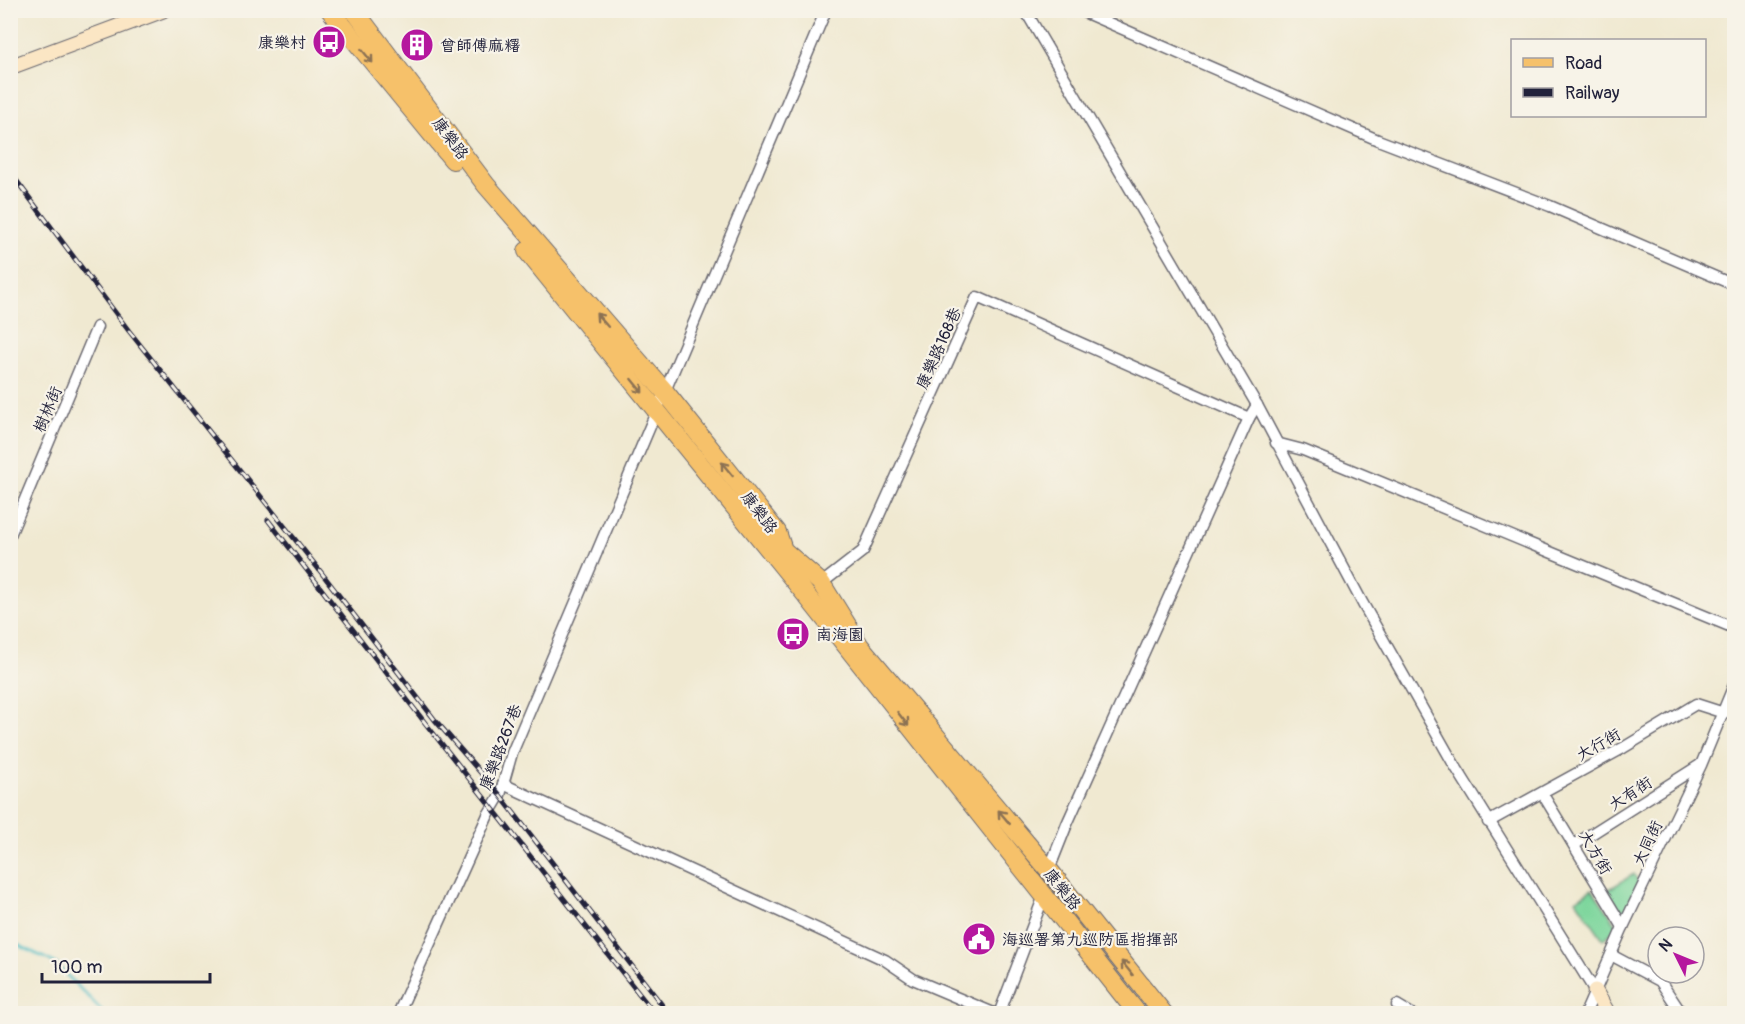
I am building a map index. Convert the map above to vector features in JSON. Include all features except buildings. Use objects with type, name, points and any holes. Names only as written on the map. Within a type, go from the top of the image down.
[{"type":"main road","name":"康樂路","points":[[330,10],[806,595],[1138,1014]]},
{"type":"main road","name":"康樂路","points":[[354,10],[486,185],[666,393],[777,532],[783,550],[821,584],[860,646],[1049,870],[1164,1014]]},
{"type":"street","points":[[10,68],[163,10]]},
{"type":"street","name":"康樂路267巷","points":[[398,1014],[488,815],[500,795],[512,753],[826,10]]},
{"type":"street","points":[[1025,10],[1257,405],[1363,604],[1488,822],[1608,1014]]},
{"type":"street","points":[[1079,10],[1378,140],[1550,206],[1734,285]]},
{"type":"street","name":"康樂路168巷","points":[[806,595],[863,551],[977,297],[1249,418]]},
{"type":"street","name":"樹林街","points":[[10,535],[97,327]]},
{"type":"street","points":[[503,784],[885,960],[913,979],[998,1014],[1044,897],[1049,870],[1067,824],[1249,418],[1257,405]]},
{"type":"street","points":[[1276,443],[1303,450],[1734,628]]},
{"type":"street","name":"大同街","points":[[1585,1014],[1623,927],[1728,708],[1734,685]]},
{"type":"street","name":"大行街","points":[[1488,822],[1696,704],[1728,708]]},
{"type":"street","name":"大有街","points":[[1574,845],[1701,765]]},
{"type":"street","name":"大方街","points":[[1542,793],[1623,927]]},
{"type":"street","points":[[1611,955],[1660,981],[1682,1014]]},
{"type":"street","points":[[1397,1005],[1412,1014]]},
{"type":"green space","points":[[1634,874],[1639,883],[1623,918],[1606,891]]},
{"type":"green space","points":[[1592,889],[1619,928],[1603,939],[1576,900]]},
{"type":"waterway","points":[[10,941],[55,963],[105,1014]]},
{"type":"railway","points":[[10,172],[129,331],[317,567],[435,720],[500,795],[669,1014]]},
{"type":"railway","points":[[268,520],[655,1014]]},
{"type":"place","name":"康樂村","points":[[329,42]]},
{"type":"place","name":"曾師傅麻糬","points":[[417,45]]},
{"type":"place","name":"南海園","points":[[793,634]]},
{"type":"place","name":"海巡署第九巡防區指揮部","points":[[979,939]]}]
